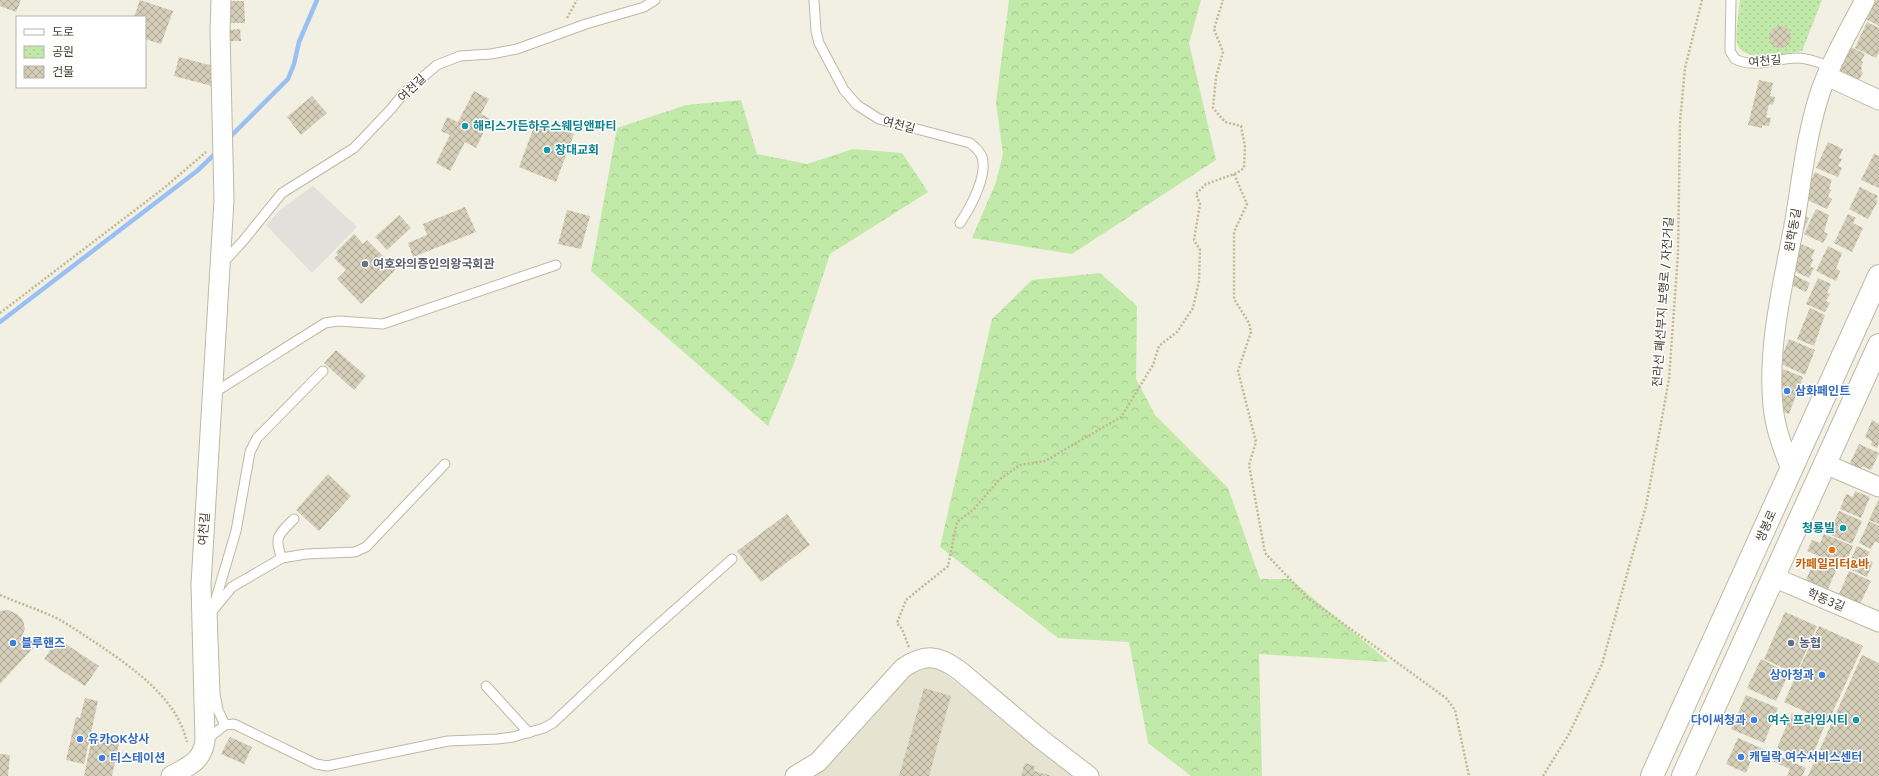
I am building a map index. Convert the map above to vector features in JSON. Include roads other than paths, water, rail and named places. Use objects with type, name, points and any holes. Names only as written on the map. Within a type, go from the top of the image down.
[{"type":"street","name":"여천길","points":[[171,776],[192,764],[202,755],[205,741],[201,584],[224,200],[224,128],[220,32],[221,0]]},
{"type":"street","name":"원학동길","points":[[1792,469],[1781,444],[1775,417],[1772,386],[1772,354],[1802,173],[1818,99],[1829,72],[1865,0]]},
{"type":"street","points":[[1829,72],[1879,100]]},
{"type":"street","name":"쌍봉로","points":[[1652,776],[1879,276]]},
{"type":"street","points":[[1683,776],[1878,348]]},
{"type":"street","points":[[1825,464],[1879,487]]},
{"type":"street","name":"학동3길","points":[[1773,577],[1879,622]]},
{"type":"street","points":[[795,776],[818,762],[895,676],[913,661],[932,657],[953,666],[1042,740],[1089,776]]},
{"type":"lane","name":"여천길","points":[[221,265],[243,242],[282,193],[354,148],[386,115],[404,93],[437,65],[460,56],[491,54],[517,49],[586,24],[632,11],[655,0]]},
{"type":"lane","name":"여천길","points":[[814,0],[816,31],[819,43],[844,90],[857,105],[879,119],[970,143],[977,148],[982,157],[982,172],[975,199],[960,224]]},
{"type":"lane","name":"여천길","points":[[1731,0],[1730,51],[1735,59],[1751,64],[1784,59],[1805,59],[1829,72]]},
{"type":"lane","points":[[212,394],[326,323],[338,321],[383,324],[556,265]]},
{"type":"lane","points":[[225,725],[218,710],[215,694],[212,612],[236,531],[253,446],[257,438],[323,371]]},
{"type":"lane","points":[[212,612],[232,587],[282,558],[306,554],[360,551],[366,547],[445,464]]},
{"type":"lane","points":[[282,558],[277,544],[278,538],[280,533],[294,519]]},
{"type":"lane","points":[[205,741],[225,725],[234,724],[316,764],[326,766],[448,741],[497,739],[529,733],[544,728],[553,723],[642,639],[732,559]]},
{"type":"lane","points":[[486,686],[529,733]]},
{"type":"waterway","points":[[229,138],[288,79],[294,64],[299,42],[317,0]]},
{"type":"waterway","points":[[0,322],[197,171],[218,151]]},
{"type":"place","name":"해리스가든하우스웨딩앤파티","points":[[465,126]]},
{"type":"place","name":"창대교회","points":[[547,150]]},
{"type":"place","name":"여호와의증인의왕국회관","points":[[365,264]]},
{"type":"place","name":"삼화페인트","points":[[1787,391]]},
{"type":"place","name":"청룡빌","points":[[1843,528]]},
{"type":"place","name":"카페일리터&바","points":[[1832,550]]},
{"type":"place","name":"블루핸즈","points":[[13,643]]},
{"type":"place","name":"농협","points":[[1791,643]]},
{"type":"place","name":"상아청과","points":[[1822,675]]},
{"type":"place","name":"다이써청과","points":[[1754,720]]},
{"type":"place","name":"여수 프라임시티","points":[[1856,720]]},
{"type":"place","name":"유카OK상사","points":[[80,739]]},
{"type":"place","name":"캐딜락 여수서비스센터","points":[[1741,757]]},
{"type":"place","name":"티스테이션","points":[[102,758]]}]
